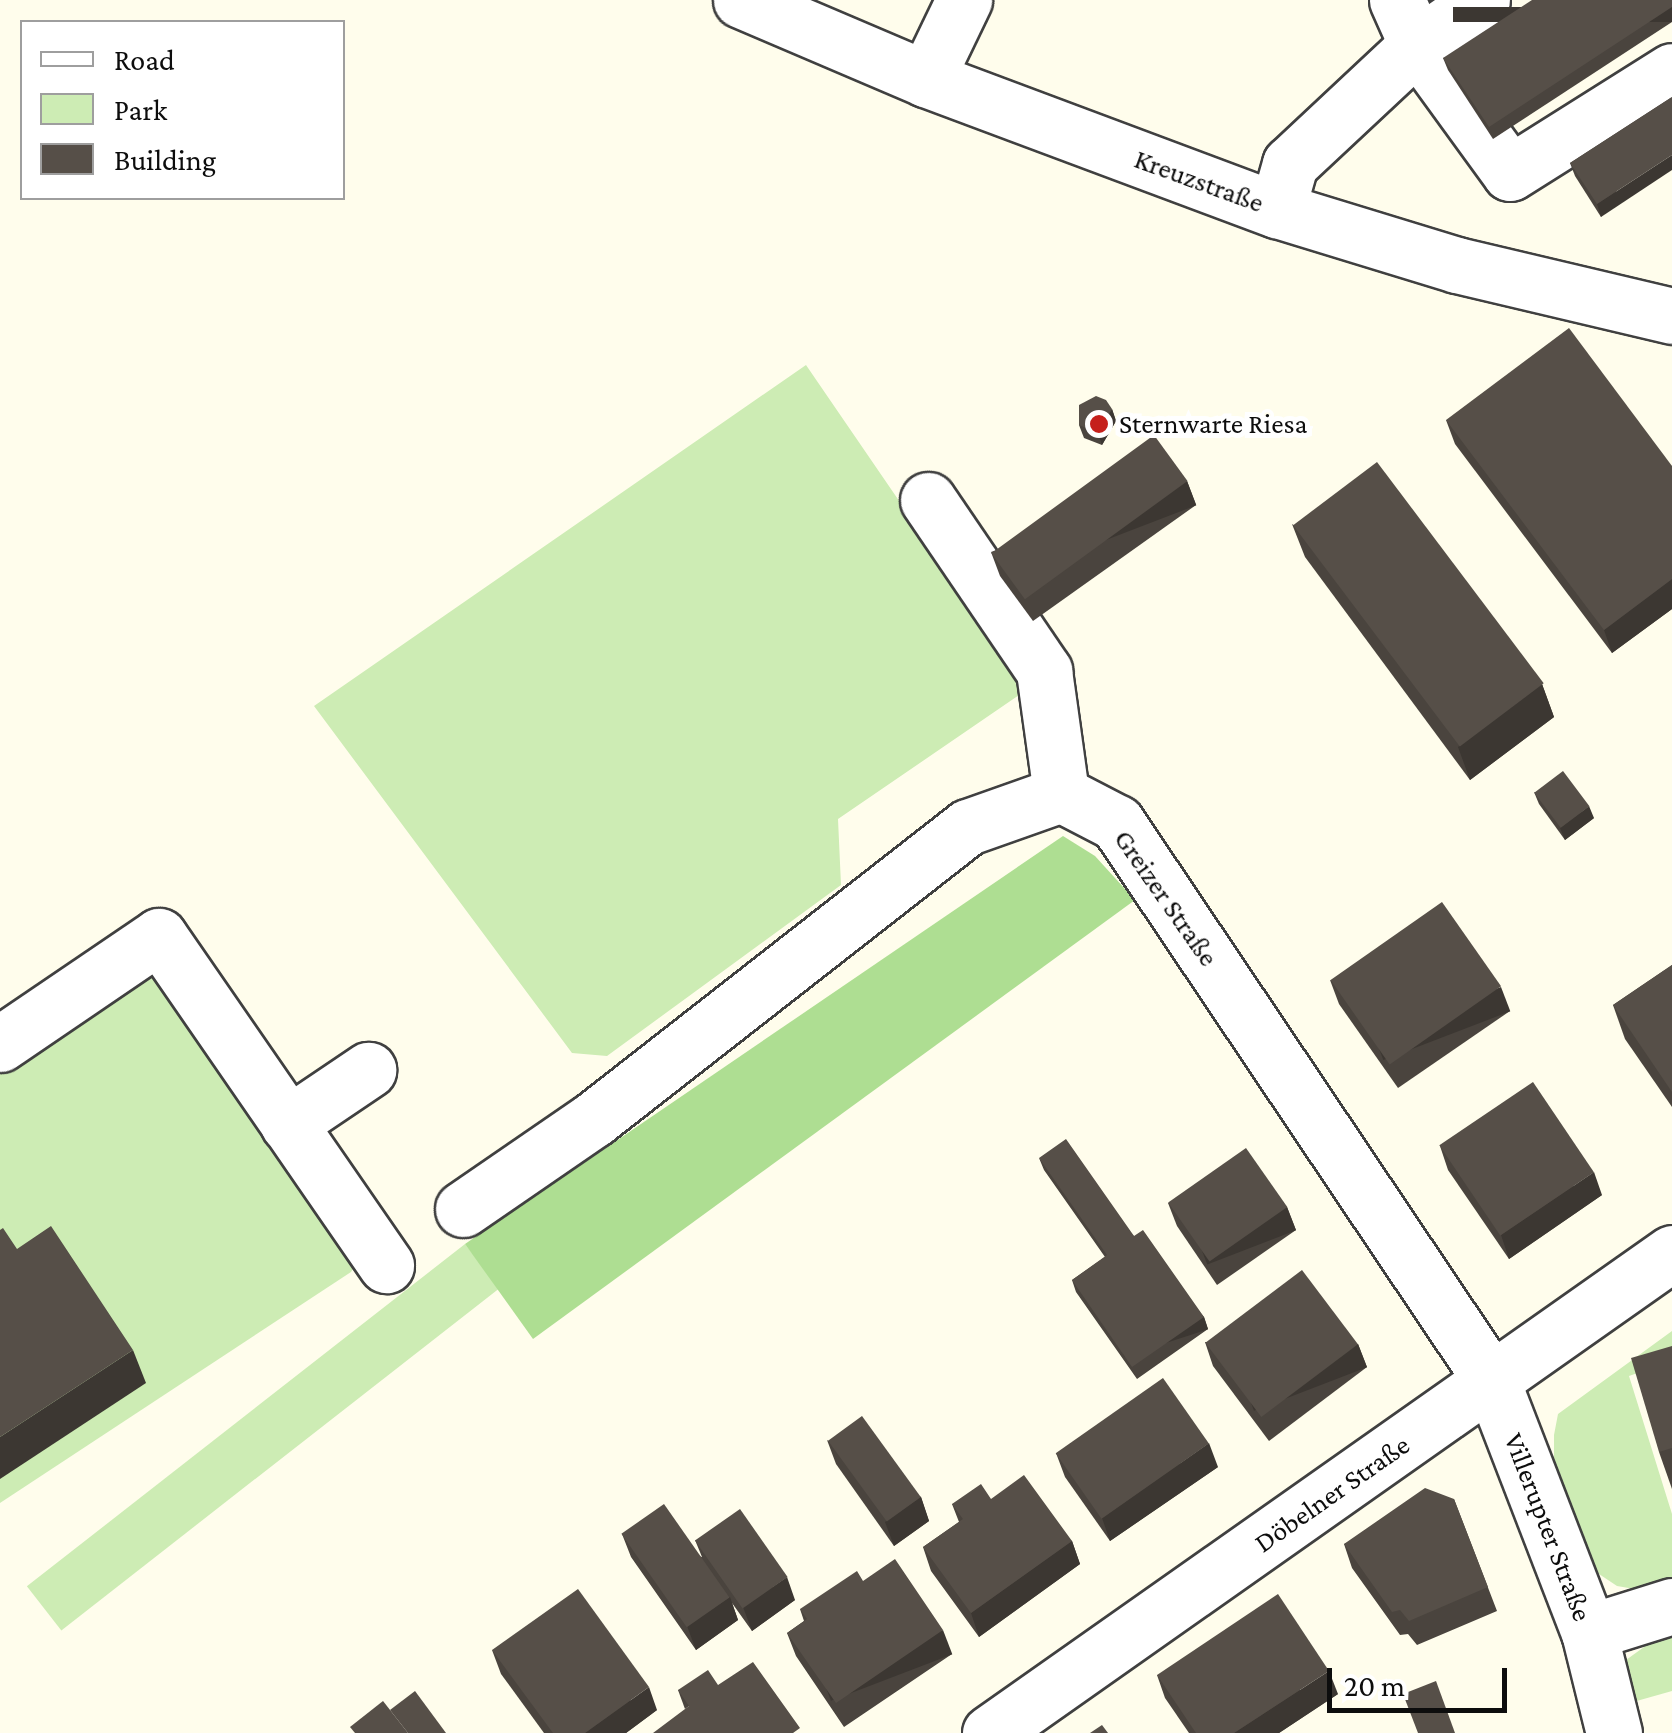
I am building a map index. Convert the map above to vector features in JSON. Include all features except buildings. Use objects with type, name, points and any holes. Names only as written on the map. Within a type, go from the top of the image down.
[{"type":"street","name":"Kreuzstraße","points":[[741,0],[926,79],[1277,210],[1457,266],[1672,316]]},
{"type":"street","points":[[926,79],[964,0]]},
{"type":"street","points":[[1277,210],[1290,164],[1407,22],[1482,0]]},
{"type":"street","points":[[1407,22],[1510,173],[1672,71]]},
{"type":"street","points":[[463,1210],[594,1119],[968,827],[1061,794],[1044,671],[928,500]]},
{"type":"street","name":"Greizer Straße","points":[[1061,794],[1117,823],[1492,1382]]},
{"type":"street","points":[[0,1044],[159,936],[386,1265]]},
{"type":"street","points":[[288,1124],[368,1070]]},
{"type":"street","name":"Döbelner Straße","points":[[990,1733],[1672,1253]]},
{"type":"street","name":"Villerupter Straße","points":[[1492,1382],[1589,1632],[1614,1733]]},
{"type":"street","points":[[1589,1632],[1672,1606]]},
{"type":"green space","points":[[806,365],[1028,689],[838,819],[841,885],[607,1056],[572,1053],[314,706]]},
{"type":"green space","points":[[1063,836],[1095,856],[1135,900],[533,1339],[465,1244]]},
{"type":"green space","points":[[158,961],[364,1251],[351,1272],[0,1503],[0,1070]]},
{"type":"green space","points":[[465,1244],[499,1288],[61,1630],[27,1586]]},
{"type":"green space","points":[[1672,1331],[1672,1361],[1629,1376],[1672,1514],[1672,1590],[1658,1593],[1617,1586],[1587,1566],[1554,1458],[1554,1435],[1558,1414]]},
{"type":"green space","points":[[1672,1627],[1672,1691],[1626,1704],[1619,1665]]},
{"type":"place","name":"Sternwarte Riesa","points":[[1099,424]]}]
